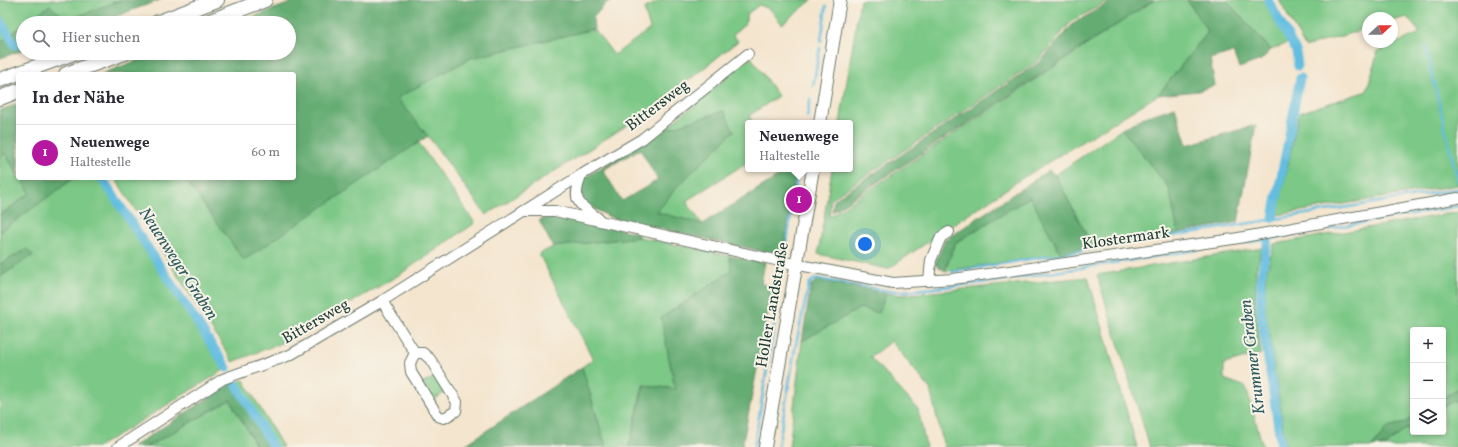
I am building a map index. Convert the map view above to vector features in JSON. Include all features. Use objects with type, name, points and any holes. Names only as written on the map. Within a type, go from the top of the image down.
[{"type":"highway","points":[[175,16],[217,0]]},
{"type":"highway","points":[[223,16],[265,0]]},
{"type":"highway","points":[[22,72],[55,60]]},
{"type":"highway","points":[[72,72],[105,60]]},
{"type":"highway","points":[[0,80],[16,74]]},
{"type":"highway","points":[[0,98],[16,92]]},
{"type":"main road","points":[[820,120],[840,0]]},
{"type":"main road","name":"Holler Landstraße","points":[[765,447],[812,172]]},
{"type":"street","name":"Bittersweg","points":[[118,447],[223,380],[290,355],[382,301],[581,175],[642,139],[748,54]]},
{"type":"street","points":[[581,175],[576,191],[580,205],[602,221]]},
{"type":"street","name":"Klostermark","points":[[797,264],[893,283],[953,279],[1233,239],[1458,198]]},
{"type":"street","points":[[524,211],[556,211],[797,264]]},
{"type":"street","points":[[929,281],[931,260],[941,237],[949,232]]},
{"type":"street","points":[[382,301],[416,353]]},
{"type":"street","points":[[416,353],[422,353],[430,359],[457,402],[456,411],[444,418],[438,416],[411,372],[410,363],[416,353]]},
{"type":"green space","points":[[0,0],[120,0],[79,16],[61,16],[50,5],[35,16],[16,16],[16,30],[0,43]]},
{"type":"green space","points":[[120,0],[160,0],[116,16],[80,16]]},
{"type":"green space","points":[[298,0],[611,0],[605,4],[593,18],[594,29],[471,58],[397,98],[428,136],[244,260],[185,180],[296,180],[296,72],[106,72],[138,60],[296,60],[296,16],[256,16]]},
{"type":"green space","points":[[660,0],[812,0],[782,24],[770,9],[759,5],[747,14],[745,24],[733,35],[738,41],[654,108],[486,215],[428,136],[396,98],[471,58],[594,29],[614,55],[650,29],[644,9]]},
{"type":"green space","points":[[860,0],[1109,0],[1071,22],[1038,61],[831,199],[829,217],[1154,0],[1187,0],[1208,32],[1158,95],[1021,179],[888,269],[818,254],[832,172],[853,172],[853,120],[840,120]]},
{"type":"green space","points":[[1113,0],[1154,0],[832,212],[834,200],[1040,62],[1073,24]]},
{"type":"green space","points":[[1187,0],[1226,0],[1271,50],[1261,60],[1239,68],[1233,52],[1210,59],[1215,85],[1198,91],[1158,95],[1208,32]]},
{"type":"green space","points":[[1226,0],[1264,0],[1288,43],[1271,50]]},
{"type":"green space","points":[[1279,0],[1458,0],[1458,185],[1277,215],[1299,113],[1367,91],[1378,51],[1385,48],[1398,48],[1398,42],[1420,33],[1407,17],[1398,19],[1398,12],[1362,12],[1362,30],[1305,47]]},
{"type":"green space","points":[[50,5],[62,16],[35,16]]},
{"type":"green space","points":[[16,30],[16,52],[0,58],[0,43]]},
{"type":"green space","points":[[751,57],[778,96],[749,116],[751,120],[745,120],[745,164],[686,201],[702,224],[656,212],[676,188],[724,111],[664,130]]},
{"type":"green space","points":[[16,105],[16,171],[5,154],[0,158],[0,110]]},
{"type":"green space","points":[[1175,107],[1187,145],[1256,125],[1238,222],[1178,233],[1169,188],[1122,129],[1142,118]]},
{"type":"green space","points":[[724,111],[734,131],[676,188],[657,212],[702,224],[785,172],[796,172],[784,251],[779,255],[612,218],[585,204],[580,189],[583,179],[664,130]],"holes":[[[640,149],[658,180],[622,201],[603,170]]]},
{"type":"green space","points":[[1122,129],[1169,188],[1178,233],[1093,247],[1055,175]]},
{"type":"green space","points":[[418,142],[475,223],[399,275],[283,342],[233,362],[116,180],[185,180],[244,259]]},
{"type":"green space","points":[[5,154],[16,171],[16,180],[22,180],[30,193],[0,215],[0,158]]},
{"type":"green space","points":[[1049,170],[1055,175],[1093,247],[1061,254],[1030,197],[955,243],[945,271],[935,264],[945,240]]},
{"type":"green space","points":[[22,180],[71,180],[0,232],[0,215],[30,193]]},
{"type":"green space","points":[[71,180],[99,180],[224,370],[98,447],[0,447],[0,277],[33,255],[27,250],[0,264],[0,232]]},
{"type":"green space","points":[[1030,197],[1061,254],[945,271],[955,243]]},
{"type":"green space","points":[[1458,212],[1458,388],[1446,396],[1446,327],[1410,327],[1410,418],[1406,423],[1388,427],[1371,447],[1286,447],[1264,303],[1266,274],[1274,244]]},
{"type":"green space","points":[[559,216],[637,233],[639,237],[553,247],[539,220]]},
{"type":"green space","points":[[639,237],[730,256],[731,271],[662,318],[675,389],[643,385],[629,447],[606,447],[582,367],[593,359],[539,254],[553,247]]},
{"type":"green space","points":[[1262,248],[1256,270],[1255,305],[1261,354],[1224,364],[1224,379],[1246,387],[1263,447],[1150,447],[1097,275]]},
{"type":"green space","points":[[27,249],[33,255],[0,277],[0,264]]},
{"type":"green space","points":[[730,256],[765,262],[761,284],[773,286],[742,447],[629,447],[644,385],[675,389],[661,318],[731,271]]},
{"type":"green space","points":[[1088,277],[1137,447],[944,447],[930,389],[891,341],[870,357],[918,409],[926,447],[789,447],[802,341],[860,308],[879,313],[886,293],[901,295]]},
{"type":"green space","points":[[818,280],[886,293],[879,313],[860,308],[802,341],[811,285]]},
{"type":"green space","points":[[582,367],[606,447],[462,447]]},
{"type":"green space","points":[[435,377],[444,393],[433,400],[423,383]]},
{"type":"green space","points":[[244,380],[283,447],[269,447],[232,383]]},
{"type":"green space","points":[[232,383],[269,447],[257,447],[230,400],[147,447],[132,447]]},
{"type":"green space","points":[[1458,388],[1458,398],[1455,401],[1446,405],[1446,396]]},
{"type":"green space","points":[[1458,398],[1458,447],[1379,447],[1387,445],[1404,430],[1410,428],[1410,435],[1446,435],[1446,405]]},
{"type":"green space","points":[[230,400],[257,447],[147,447]]},
{"type":"green space","points":[[1410,418],[1410,428],[1404,430],[1387,445],[1371,447],[1388,427],[1406,423]]},
{"type":"waterway","name":"Krummer Graben","points":[[1268,0],[1296,51],[1298,66]]},
{"type":"waterway","points":[[821,41],[826,6]]},
{"type":"waterway","name":"Neuenweger Graben","points":[[0,21],[15,45]]},
{"type":"waterway","points":[[813,86],[820,48]]},
{"type":"waterway","points":[[1426,48],[1458,182]]},
{"type":"waterway","name":"Krummer Graben","points":[[1273,218],[1300,78]]},
{"type":"waterway","points":[[807,117],[810,100]]},
{"type":"waterway","points":[[786,249],[798,172]]},
{"type":"waterway","name":"Neuenweger Graben","points":[[103,180],[227,368]]},
{"type":"waterway","points":[[952,272],[1458,189]]},
{"type":"waterway","points":[[778,447],[795,349],[809,284],[813,280],[820,279],[890,291],[906,291],[997,281],[1268,239],[1458,206]]},
{"type":"waterway","name":"Krummer Graben","points":[[1268,239],[1261,277],[1261,311],[1281,447]]},
{"type":"waterway","points":[[754,447],[778,302]]},
{"type":"waterway","name":"Neuenweger Graben","points":[[236,384],[273,447]]},
{"type":"place","name":"Neuenwege","points":[[799,200]]}]
